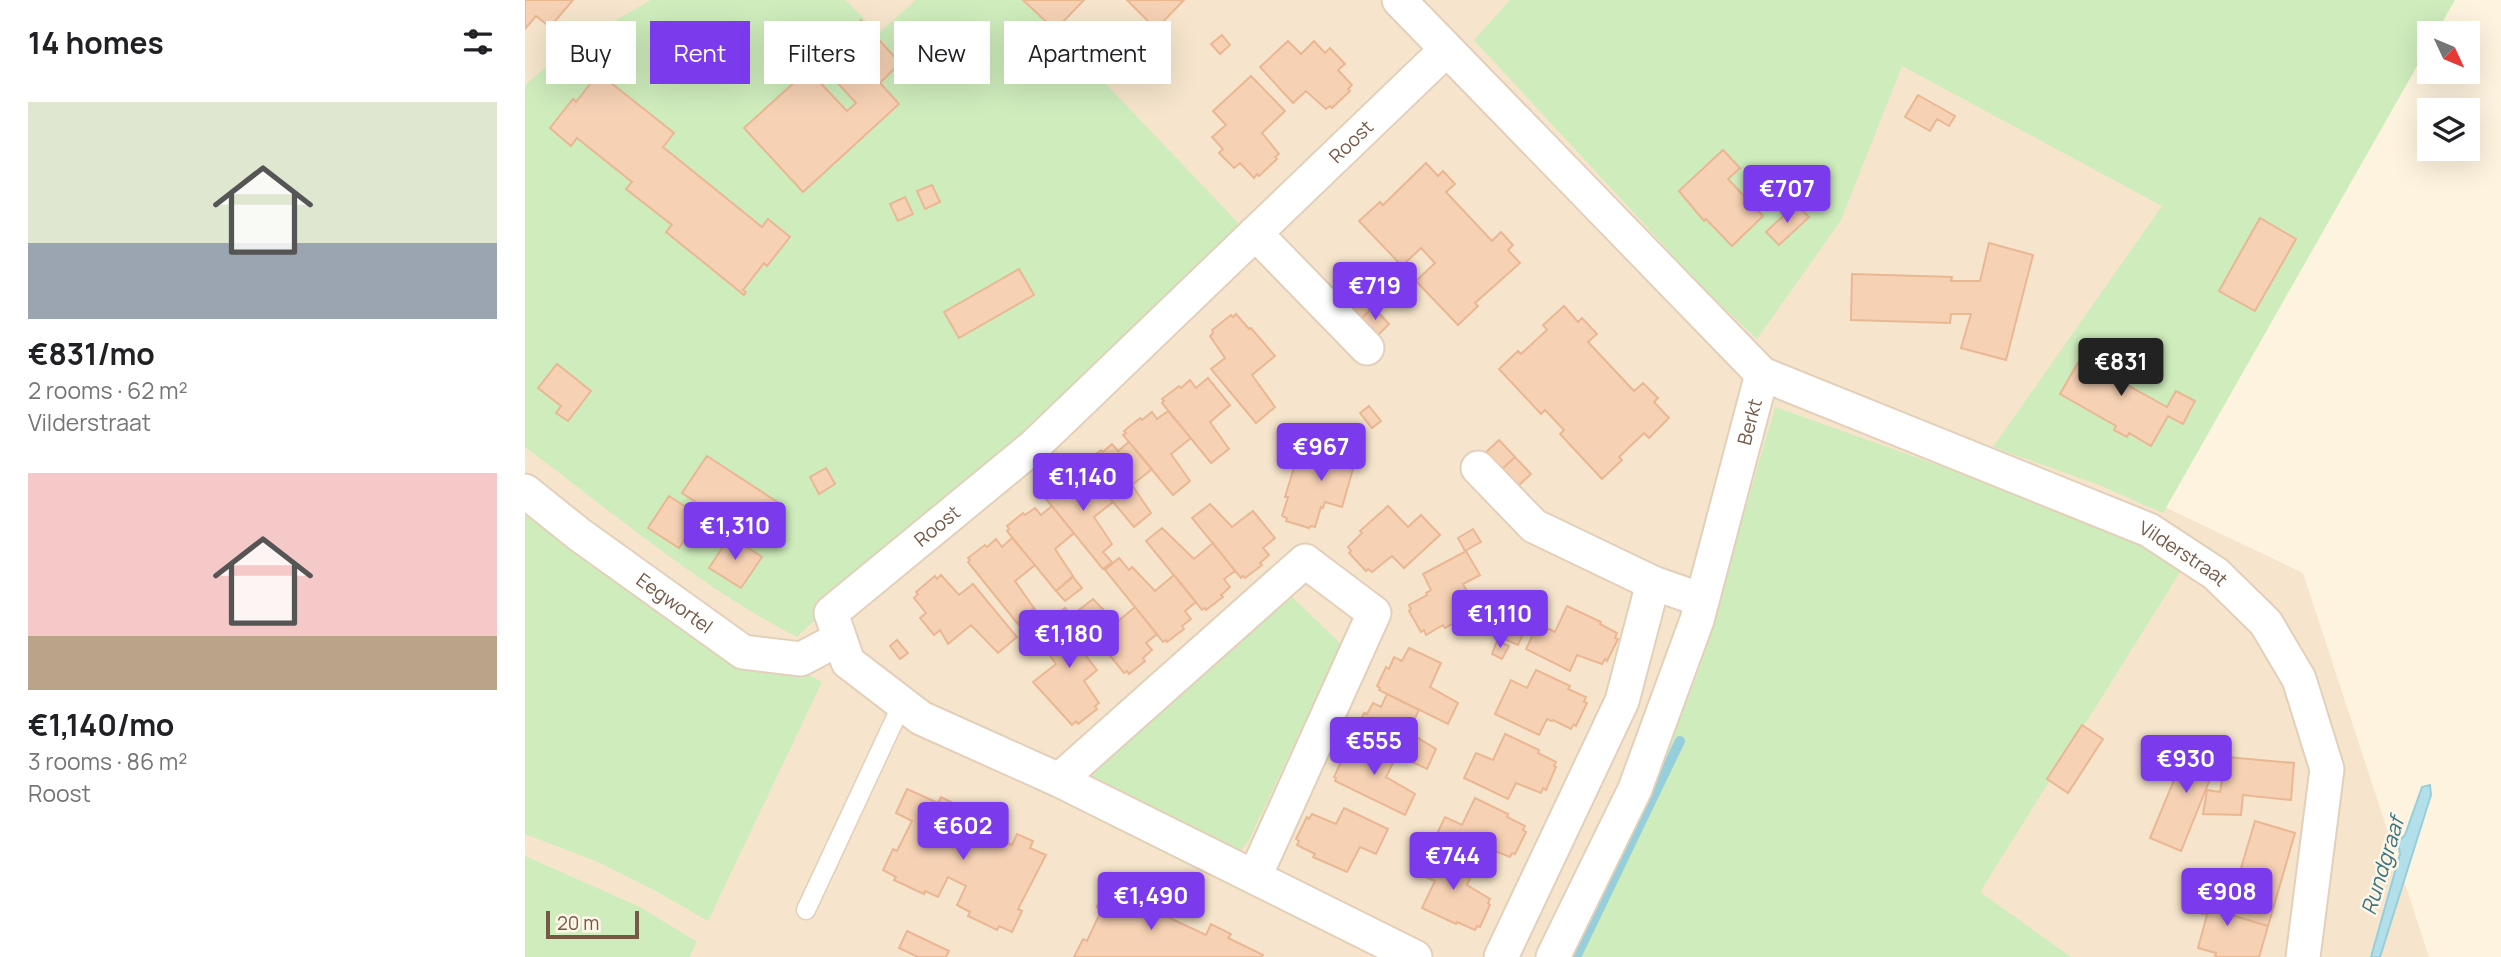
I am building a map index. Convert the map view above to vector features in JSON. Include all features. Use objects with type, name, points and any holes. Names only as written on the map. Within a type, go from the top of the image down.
[{"type":"street","name":"Berkt","points":[[1399,0],[1762,374],[1702,600],[1635,789],[1553,957]]},
{"type":"street","name":"Roost","points":[[1415,957],[1059,780],[921,718],[848,662],[831,613],[1034,446],[1446,50]]},
{"type":"street","points":[[1255,233],[1367,348]]},
{"type":"street","name":"Vilderstraat","points":[[1762,374],[2149,530],[2216,574],[2266,623],[2299,679],[2327,769],[2303,957]]},
{"type":"street","points":[[1478,468],[1534,526],[1653,583],[1702,600]]},
{"type":"street","name":"Eegwortel","points":[[525,491],[580,535],[743,652],[801,659],[839,639]]},
{"type":"street","points":[[1059,780],[1305,561],[1374,613],[1255,876]]},
{"type":"street","points":[[1501,957],[1622,701],[1653,583]]},
{"type":"lane","points":[[806,910],[902,704]]},
{"type":"shaded area","points":[[525,0],[1990,0],[2168,207],[2020,438],[2303,573],[2429,957],[525,957]]},
{"type":"green space","points":[[651,0],[845,0],[867,21],[764,21],[764,84],[880,84],[880,32],[916,0],[1026,0],[1046,21],[1004,21],[1004,84],[1106,84],[1244,229],[1163,311],[842,594],[797,637],[726,596],[691,572],[525,447],[525,85],[546,68],[546,84],[636,84],[636,21],[615,21]]},
{"type":"green space","points":[[1510,0],[2455,0],[2443,21],[2417,21],[2417,66],[2163,513],[2099,485],[1993,447],[2162,206],[1902,66],[1841,220],[1757,339],[1705,290],[1474,40]]},
{"type":"green space","points":[[1775,407],[2002,488],[2096,525],[2150,550],[2182,569],[1980,892],[2071,957],[1573,957],[1677,727],[1699,670]]},
{"type":"green space","points":[[525,492],[766,671],[809,675],[822,682],[708,921],[598,862],[525,834]]},
{"type":"green space","points":[[1290,595],[1341,644],[1249,840],[1241,850],[1225,851],[1094,789],[1087,775]]},
{"type":"green space","points":[[525,856],[640,907],[697,942],[689,957],[525,957]]},
{"type":"water","points":[[2430,785],[2431,795],[2380,957],[2371,957],[2400,854],[2398,842],[2405,835],[2422,787]]},
{"type":"building","points":[[525,0],[573,0],[555,21],[546,21],[546,24],[536,16],[525,29]]},
{"type":"building","points":[[1023,0],[1084,0],[1064,21],[1045,21]]},
{"type":"building","points":[[1127,0],[1184,0],[1164,21],[1148,21]]},
{"type":"building","points":[[1222,35],[1230,45],[1220,54],[1211,44]]},
{"type":"building","points":[[880,41],[894,56],[894,69],[880,83]]},
{"type":"building","points":[[1288,41],[1301,54],[1314,41],[1325,53],[1330,48],[1345,64],[1338,70],[1352,85],[1348,89],[1350,91],[1332,108],[1330,106],[1326,109],[1306,91],[1293,103],[1260,67]]},
{"type":"building","points":[[1251,76],[1285,111],[1262,133],[1279,154],[1275,157],[1277,159],[1254,178],[1240,163],[1234,168],[1219,153],[1223,149],[1212,137],[1226,125],[1213,111]]},
{"type":"building","points":[[880,83],[899,104],[803,192],[744,128],[793,84],[821,84],[847,111],[856,103],[839,84]]},
{"type":"building","points":[[590,84],[612,84],[674,133],[663,147],[762,227],[768,219],[790,237],[767,266],[764,263],[743,290],[746,292],[744,295],[666,232],[672,225],[626,189],[632,182],[577,138],[571,146],[550,128],[573,99],[576,102]]},
{"type":"building","points":[[1918,95],[1955,116],[1949,126],[1937,119],[1930,131],[1905,117]]},
{"type":"building","points":[[1723,150],[1740,168],[1728,179],[1763,216],[1732,246],[1706,219],[1704,221],[1679,191]]},
{"type":"building","points":[[1426,163],[1438,176],[1443,171],[1455,184],[1446,192],[1492,241],[1501,232],[1513,245],[1508,250],[1520,263],[1475,303],[1478,306],[1458,325],[1416,281],[1435,263],[1421,248],[1402,266],[1359,221],[1380,202],[1383,205]]},
{"type":"building","points":[[932,185],[940,202],[925,209],[917,191]]},
{"type":"building","points":[[905,197],[913,214],[898,221],[890,204]]},
{"type":"building","points":[[1796,204],[1809,217],[1779,245],[1766,232]]},
{"type":"building","points":[[2260,218],[2296,239],[2255,311],[2219,291]]},
{"type":"building","points":[[1989,243],[2033,255],[2006,360],[1961,348],[1971,314],[1951,314],[1950,323],[1851,320],[1852,274],[1952,277],[1951,281],[1980,281]]},
{"type":"building","points":[[1019,269],[1034,295],[959,338],[944,312]]},
{"type":"building","points":[[1357,290],[1373,307],[1360,320],[1344,303]]},
{"type":"building","points":[[1564,306],[1578,322],[1582,318],[1597,334],[1588,342],[1634,391],[1643,383],[1658,398],[1654,402],[1669,418],[1649,438],[1644,433],[1619,457],[1622,460],[1602,479],[1560,434],[1564,430],[1545,410],[1541,414],[1499,369],[1518,351],[1521,354],[1547,330],[1543,325]]},
{"type":"building","points":[[1373,307],[1389,324],[1376,337],[1360,320]]},
{"type":"building","points":[[1236,314],[1275,356],[1252,375],[1275,407],[1256,423],[1211,369],[1225,358],[1210,336],[1212,330]]},
{"type":"building","points":[[2090,342],[2098,347],[2091,359],[2107,367],[2114,355],[2131,365],[2122,382],[2167,407],[2176,391],[2195,401],[2183,424],[2168,416],[2151,446],[2129,433],[2127,437],[2114,430],[2116,426],[2060,394]]},
{"type":"building","points":[[557,364],[591,391],[568,421],[556,413],[561,406],[538,388]]},
{"type":"building","points":[[1208,378],[1230,405],[1210,422],[1229,449],[1211,463],[1162,403],[1162,399],[1190,380],[1196,388]]},
{"type":"building","points":[[1369,406],[1381,421],[1372,428],[1360,413]]},
{"type":"building","points":[[1168,411],[1191,438],[1171,454],[1190,481],[1173,495],[1123,435],[1126,433],[1124,431],[1140,418],[1142,420],[1152,412],[1157,419]]},
{"type":"building","points":[[1338,431],[1362,438],[1342,507],[1325,502],[1315,527],[1309,528],[1286,521],[1287,518],[1282,516],[1288,497],[1285,497],[1296,461],[1324,470]]},
{"type":"building","points":[[1499,440],[1515,457],[1501,470],[1485,453]]},
{"type":"building","points":[[1129,442],[1152,469],[1132,485],[1151,513],[1134,527],[1084,467],[1087,465],[1085,463],[1101,450],[1103,452],[1112,444],[1118,451]]},
{"type":"building","points":[[707,456],[782,505],[757,542],[682,493]]},
{"type":"building","points":[[1515,457],[1531,474],[1517,487],[1501,470]]},
{"type":"building","points":[[826,468],[835,484],[819,494],[810,477]]},
{"type":"building","points":[[1090,474],[1113,502],[1094,517],[1112,544],[1103,552],[1112,562],[1103,569],[1046,499],[1046,494],[1062,481],[1064,484],[1074,476],[1080,483]]},
{"type":"building","points":[[669,496],[700,516],[679,548],[648,528]]},
{"type":"building","points":[[1210,504],[1232,527],[1253,511],[1275,538],[1263,548],[1269,555],[1260,563],[1262,565],[1245,578],[1241,578],[1192,518]]},
{"type":"building","points":[[1052,506],[1074,533],[1055,549],[1073,576],[1056,591],[1007,531],[1007,526],[1023,513],[1025,515],[1035,508],[1041,515]]},
{"type":"building","points":[[1388,506],[1408,527],[1421,515],[1440,535],[1404,568],[1392,556],[1372,572],[1368,569],[1366,571],[1349,553],[1351,551],[1348,547],[1362,533],[1360,531]]},
{"type":"building","points":[[1162,528],[1194,559],[1213,543],[1235,571],[1224,579],[1230,587],[1221,595],[1223,597],[1206,610],[1202,610],[1146,541]]},
{"type":"building","points":[[1473,529],[1481,542],[1465,551],[1458,538]]},
{"type":"building","points":[[730,536],[762,557],[741,588],[709,568]]},
{"type":"building","points":[[1012,538],[1035,565],[1015,581],[1034,608],[1017,623],[968,562],[968,558],[996,539],[1002,547]]},
{"type":"building","points":[[1466,551],[1480,575],[1463,584],[1477,610],[1426,635],[1424,630],[1421,632],[1409,611],[1409,605],[1431,590],[1423,574]]},
{"type":"building","points":[[1119,558],[1129,570],[1132,567],[1155,591],[1174,575],[1196,602],[1185,611],[1191,619],[1182,626],[1184,629],[1167,642],[1163,642],[1105,570]]},
{"type":"building","points":[[941,575],[959,595],[973,584],[1017,637],[998,653],[971,625],[948,644],[940,630],[934,635],[920,618],[926,613],[914,598],[918,594],[916,592],[935,576],[937,579]]},
{"type":"building","points":[[1073,577],[1082,588],[1065,601],[1056,591]]},
{"type":"building","points":[[1093,599],[1116,623],[1135,607],[1157,634],[1146,643],[1152,650],[1143,658],[1145,661],[1129,674],[1127,671],[1124,673],[1075,613]]},
{"type":"building","points":[[1567,606],[1617,633],[1615,638],[1618,639],[1607,661],[1605,659],[1602,664],[1577,655],[1570,671],[1526,649],[1538,624],[1555,632]]},
{"type":"building","points":[[1034,608],[1042,621],[1027,634],[1017,623]]},
{"type":"building","points":[[1065,608],[1094,644],[1083,652],[1097,670],[1084,681],[1099,703],[1095,706],[1097,709],[1078,724],[1076,721],[1072,725],[1033,682],[1056,664],[1045,649],[1056,641],[1044,626]]},
{"type":"building","points":[[1507,624],[1524,632],[1518,645],[1500,637]]},
{"type":"building","points":[[897,640],[908,653],[900,659],[890,646]]},
{"type":"building","points":[[1497,641],[1509,646],[1502,659],[1492,654]]},
{"type":"building","points":[[1409,648],[1441,663],[1430,687],[1458,703],[1448,724],[1379,690],[1377,686],[1386,667],[1389,669],[1394,657],[1402,661]]},
{"type":"building","points":[[1536,670],[1586,697],[1584,702],[1587,703],[1576,726],[1574,724],[1571,729],[1547,719],[1539,735],[1495,714],[1511,680],[1527,688]]},
{"type":"building","points":[[1387,694],[1419,710],[1408,732],[1436,749],[1427,769],[1357,736],[1358,733],[1355,732],[1364,713],[1367,714],[1373,703],[1381,707]]},
{"type":"building","points":[[2082,725],[2103,739],[2068,793],[2047,779]]},
{"type":"building","points":[[1505,734],[1539,750],[1538,753],[1556,762],[1546,790],[1543,788],[1541,793],[1516,783],[1508,799],[1464,778],[1476,753],[1493,760]]},
{"type":"building","points":[[2191,739],[2221,752],[2181,851],[2150,838]]},
{"type":"building","points":[[1365,740],[1397,755],[1386,777],[1415,794],[1405,815],[1335,781],[1334,777],[1343,758],[1345,759],[1351,748],[1359,752]]},
{"type":"building","points":[[2226,757],[2294,763],[2291,800],[2243,795],[2241,815],[2203,814],[2207,790],[2220,792]]},
{"type":"building","points":[[907,789],[938,803],[941,797],[957,805],[951,816],[1012,845],[1017,834],[1033,841],[1030,848],[1046,855],[1018,909],[1022,911],[1012,932],[999,926],[997,930],[968,916],[970,912],[957,905],[966,886],[948,877],[938,897],[925,891],[924,894],[894,880],[896,877],[883,870],[893,849],[897,851],[912,821],[896,813]]},
{"type":"building","points":[[1475,798],[1508,814],[1507,817],[1525,826],[1523,830],[1526,832],[1515,854],[1512,853],[1510,857],[1485,847],[1477,863],[1433,842],[1445,817],[1462,825]]},
{"type":"building","points":[[1344,808],[1388,829],[1376,854],[1360,847],[1347,872],[1313,857],[1315,854],[1297,845],[1299,841],[1296,839],[1307,817],[1309,819],[1312,814],[1336,824]]},
{"type":"building","points":[[2255,821],[2295,833],[2268,926],[2228,914],[2233,900],[2213,894],[2217,879],[2236,885]]},
{"type":"building","points":[[1430,849],[1474,869],[1467,885],[1490,899],[1480,927],[1477,926],[1475,930],[1422,908],[1435,881],[1418,874]]},
{"type":"building","points":[[1109,881],[1129,890],[1131,886],[1151,895],[1146,907],[1206,935],[1211,924],[1231,934],[1228,938],[1263,955],[1074,957],[1083,939],[1087,941],[1102,909],[1097,907]]},
{"type":"building","points":[[2195,889],[2233,900],[2228,914],[2268,926],[2259,957],[2218,957],[2215,956],[2216,953],[2198,948],[2207,915],[2189,910]]},
{"type":"building","points":[[907,931],[949,951],[946,957],[918,957],[899,948]]},
{"type":"waterway","points":[[1576,957],[1680,741]]},
{"type":"water label","name":"Rundgraaf","points":[[2383,866]]}]
